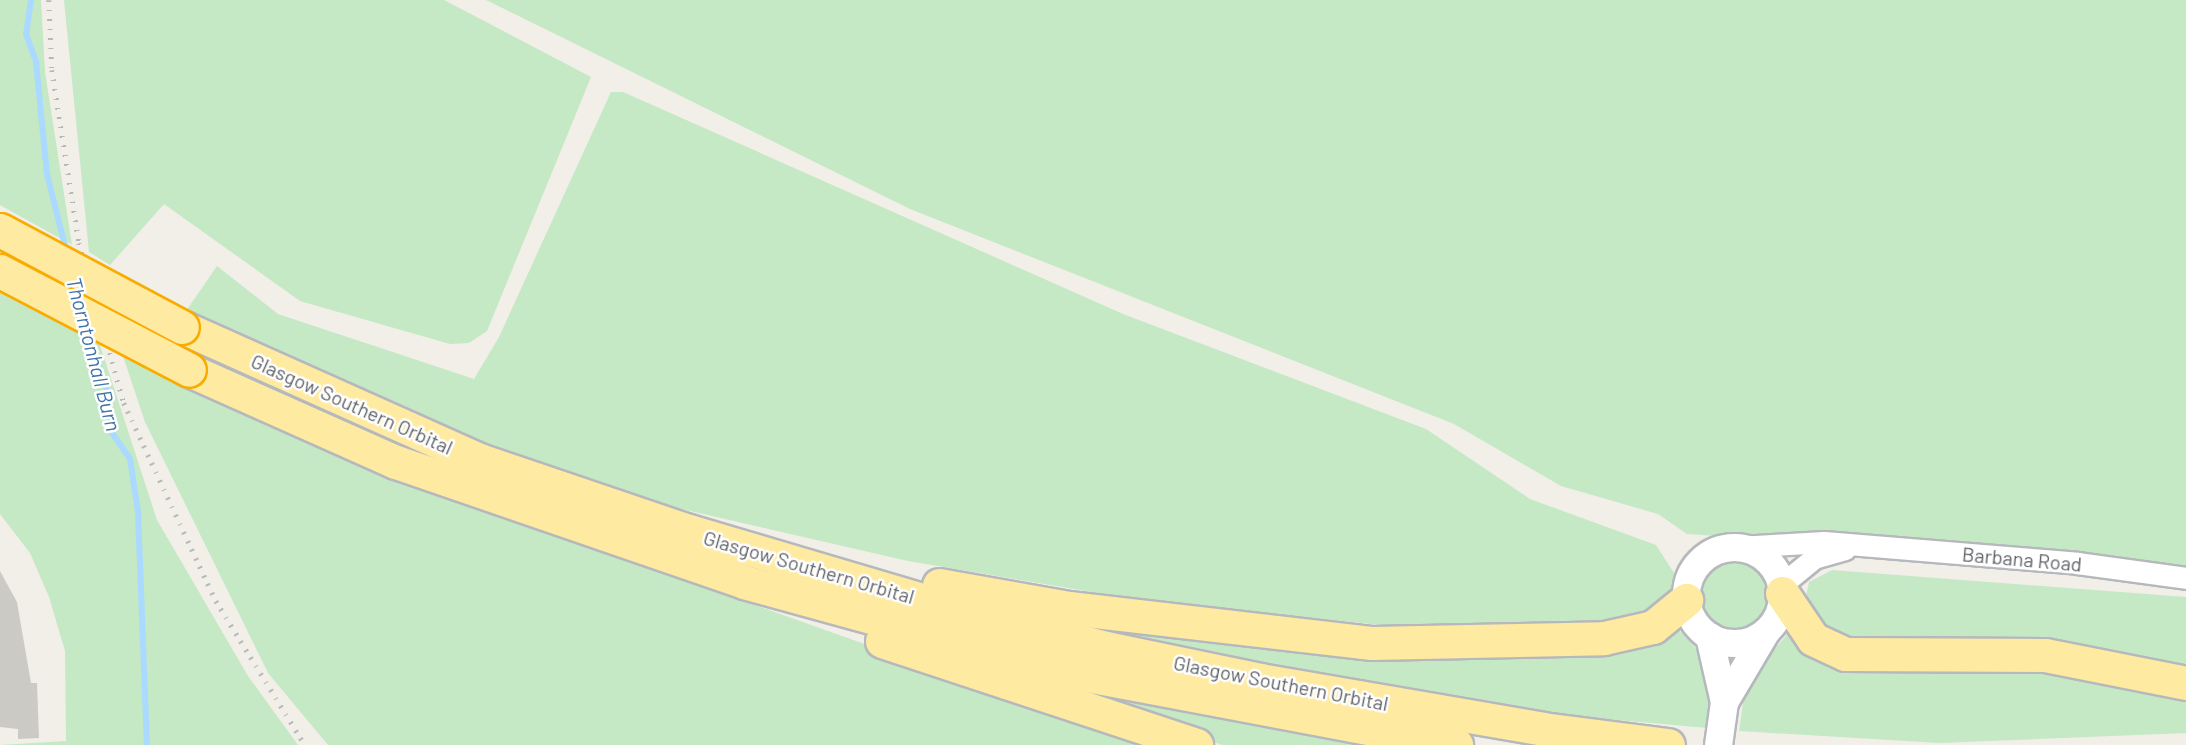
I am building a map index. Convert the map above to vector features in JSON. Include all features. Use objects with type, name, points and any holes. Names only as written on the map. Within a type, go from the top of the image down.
[{"type":"highway","name":"Glasgow Southern Orbital","points":[[0,230],[182,327],[482,461],[763,553],[1106,648],[1413,708],[1668,745]]},
{"type":"highway","name":"Glasgow Southern Orbital","points":[[0,271],[189,370],[396,462],[744,582],[1071,672],[1456,745]]},
{"type":"highway","points":[[763,553],[1069,608],[1372,643],[1604,638],[1653,627],[1686,600]]},
{"type":"highway","points":[[744,582],[885,643],[1196,745]]},
{"type":"highway","points":[[1782,589],[1814,639],[1845,654],[2044,655],[2186,683]]},
{"type":"street","name":"Barbana Road","points":[[1737,547],[1798,542],[2077,563],[2186,578]]},
{"type":"street","points":[[1718,745],[1724,702],[1709,636],[1693,619],[1686,600],[1688,581],[1700,562],[1719,549],[1737,547],[1764,558],[1782,589],[1766,631],[1724,702]]},
{"type":"street","name":"Barbana Road","points":[[1782,589],[1814,558],[1858,547]]},
{"type":"street","points":[[1709,636],[1739,643],[1766,631]]},
{"type":"green space","points":[[0,0],[41,0],[45,72],[72,245],[0,205]]},
{"type":"green space","points":[[64,0],[444,0],[591,77],[487,331],[469,343],[450,344],[300,301],[164,204],[110,265],[89,252]]},
{"type":"green space","points":[[486,0],[2186,0],[2186,566],[1845,534],[1767,539],[1687,534],[1658,514],[1561,486],[1454,424],[910,209]]},
{"type":"green space","points":[[611,92],[623,92],[1123,314],[1426,429],[1530,499],[1656,545],[1674,573],[1671,600],[1622,624],[1429,630],[1140,600],[908,561],[673,507],[567,473],[310,377],[186,311],[217,266],[278,314],[474,379],[499,337]]},
{"type":"green space","points":[[0,287],[99,342],[157,520],[248,676],[298,745],[0,745],[66,741],[65,651],[49,597],[30,553],[0,514]]},
{"type":"green space","points":[[122,353],[368,467],[1148,745],[328,745],[268,673],[145,422]]},
{"type":"green space","points":[[1735,560],[1748,563],[1759,570],[1766,581],[1769,594],[1766,607],[1759,618],[1748,625],[1735,628],[1722,625],[1711,618],[1704,607],[1701,594],[1704,581],[1711,570],[1722,563]]},
{"type":"green space","points":[[1832,570],[2186,597],[2186,666],[2039,638],[1977,638],[1868,649],[1819,628],[1806,596],[1809,582]]},
{"type":"green space","points":[[1028,610],[1240,638],[1656,639],[1678,629],[1702,655],[1711,686],[1707,728],[1551,714],[1367,683],[1211,654]]},
{"type":"green space","points":[[1791,630],[1847,667],[1883,671],[1999,662],[2186,691],[2186,733],[1939,743],[1739,731],[1744,697],[1759,667]]},
{"type":"green space","points":[[1013,670],[1268,727],[1367,745],[1222,745]]},
{"type":"building","points":[[0,571],[17,602],[31,683],[37,683],[39,738],[18,739],[18,729],[0,727]]},
{"type":"waterway","name":"Thorntonhall Burn","points":[[31,0],[26,34],[36,62],[47,174],[67,254]]},
{"type":"waterway","name":"Thorntonhall Burn","points":[[86,328],[108,394],[110,430],[130,459],[138,512],[147,745]]},
{"type":"railway","points":[[49,0],[52,70],[79,243],[124,403],[216,601],[305,745]]}]
